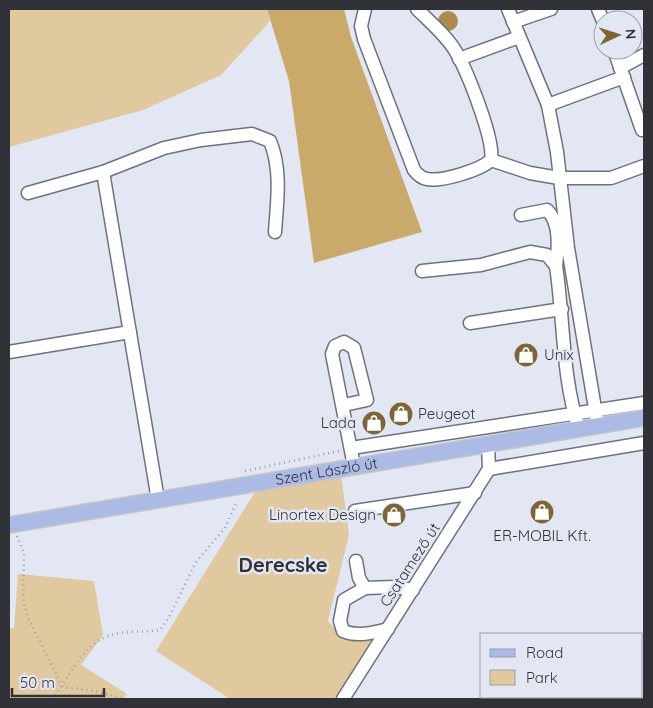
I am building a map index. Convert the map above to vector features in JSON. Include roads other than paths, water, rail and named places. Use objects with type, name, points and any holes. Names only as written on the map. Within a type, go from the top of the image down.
[{"type":"main road","name":"Szent László út","points":[[13,531],[158,500],[579,429],[597,419],[644,418]]},
{"type":"street","points":[[365,9],[361,26],[364,38],[414,170],[427,179],[441,179],[485,165],[491,160]]},
{"type":"street","points":[[417,9],[455,50],[491,143],[491,160]]},
{"type":"street","points":[[508,9],[548,105],[557,152],[559,178],[597,419]]},
{"type":"street","points":[[513,22],[551,9]]},
{"type":"street","points":[[459,59],[519,37]]},
{"type":"street","points":[[548,105],[622,72],[644,55]]},
{"type":"street","points":[[618,60],[642,130],[644,129]]},
{"type":"street","points":[[28,193],[103,172],[164,148],[201,140],[252,134],[270,141],[275,152],[279,184],[275,232]]},
{"type":"street","points":[[491,160],[530,173],[559,178],[611,178],[644,166]]},
{"type":"street","points":[[103,172],[158,500]]},
{"type":"street","points":[[521,215],[547,210],[556,222],[556,266],[574,414],[579,429]]},
{"type":"street","points":[[422,272],[481,265],[530,252],[548,255],[556,266]]},
{"type":"street","points":[[470,323],[562,309]]},
{"type":"street","points":[[9,352],[130,332]]},
{"type":"street","points":[[344,405],[367,400],[354,348],[344,342],[335,346],[332,354],[344,405],[354,466]]},
{"type":"street","points":[[351,448],[574,414],[597,419],[644,403]]},
{"type":"street","points":[[488,444],[489,469],[644,443]]},
{"type":"street","name":"Csatamező út","points":[[343,699],[489,469]]},
{"type":"street","points":[[355,511],[475,493]]},
{"type":"street","points":[[356,561],[359,578],[365,588]]},
{"type":"street","points":[[388,629],[362,634],[351,634],[343,630],[340,621],[344,600],[365,588],[395,587],[413,590]]},
{"type":"place","name":"Unix","points":[[526,355]]},
{"type":"place","name":"Peugeot","points":[[401,414]]},
{"type":"place","name":"Lada","points":[[374,423]]},
{"type":"place","name":"ER-MOBIL Kft.","points":[[542,512]]},
{"type":"place","name":"Linortex Design","points":[[394,515]]},
{"type":"district","name":"Derecske","points":[[283,565]]}]
